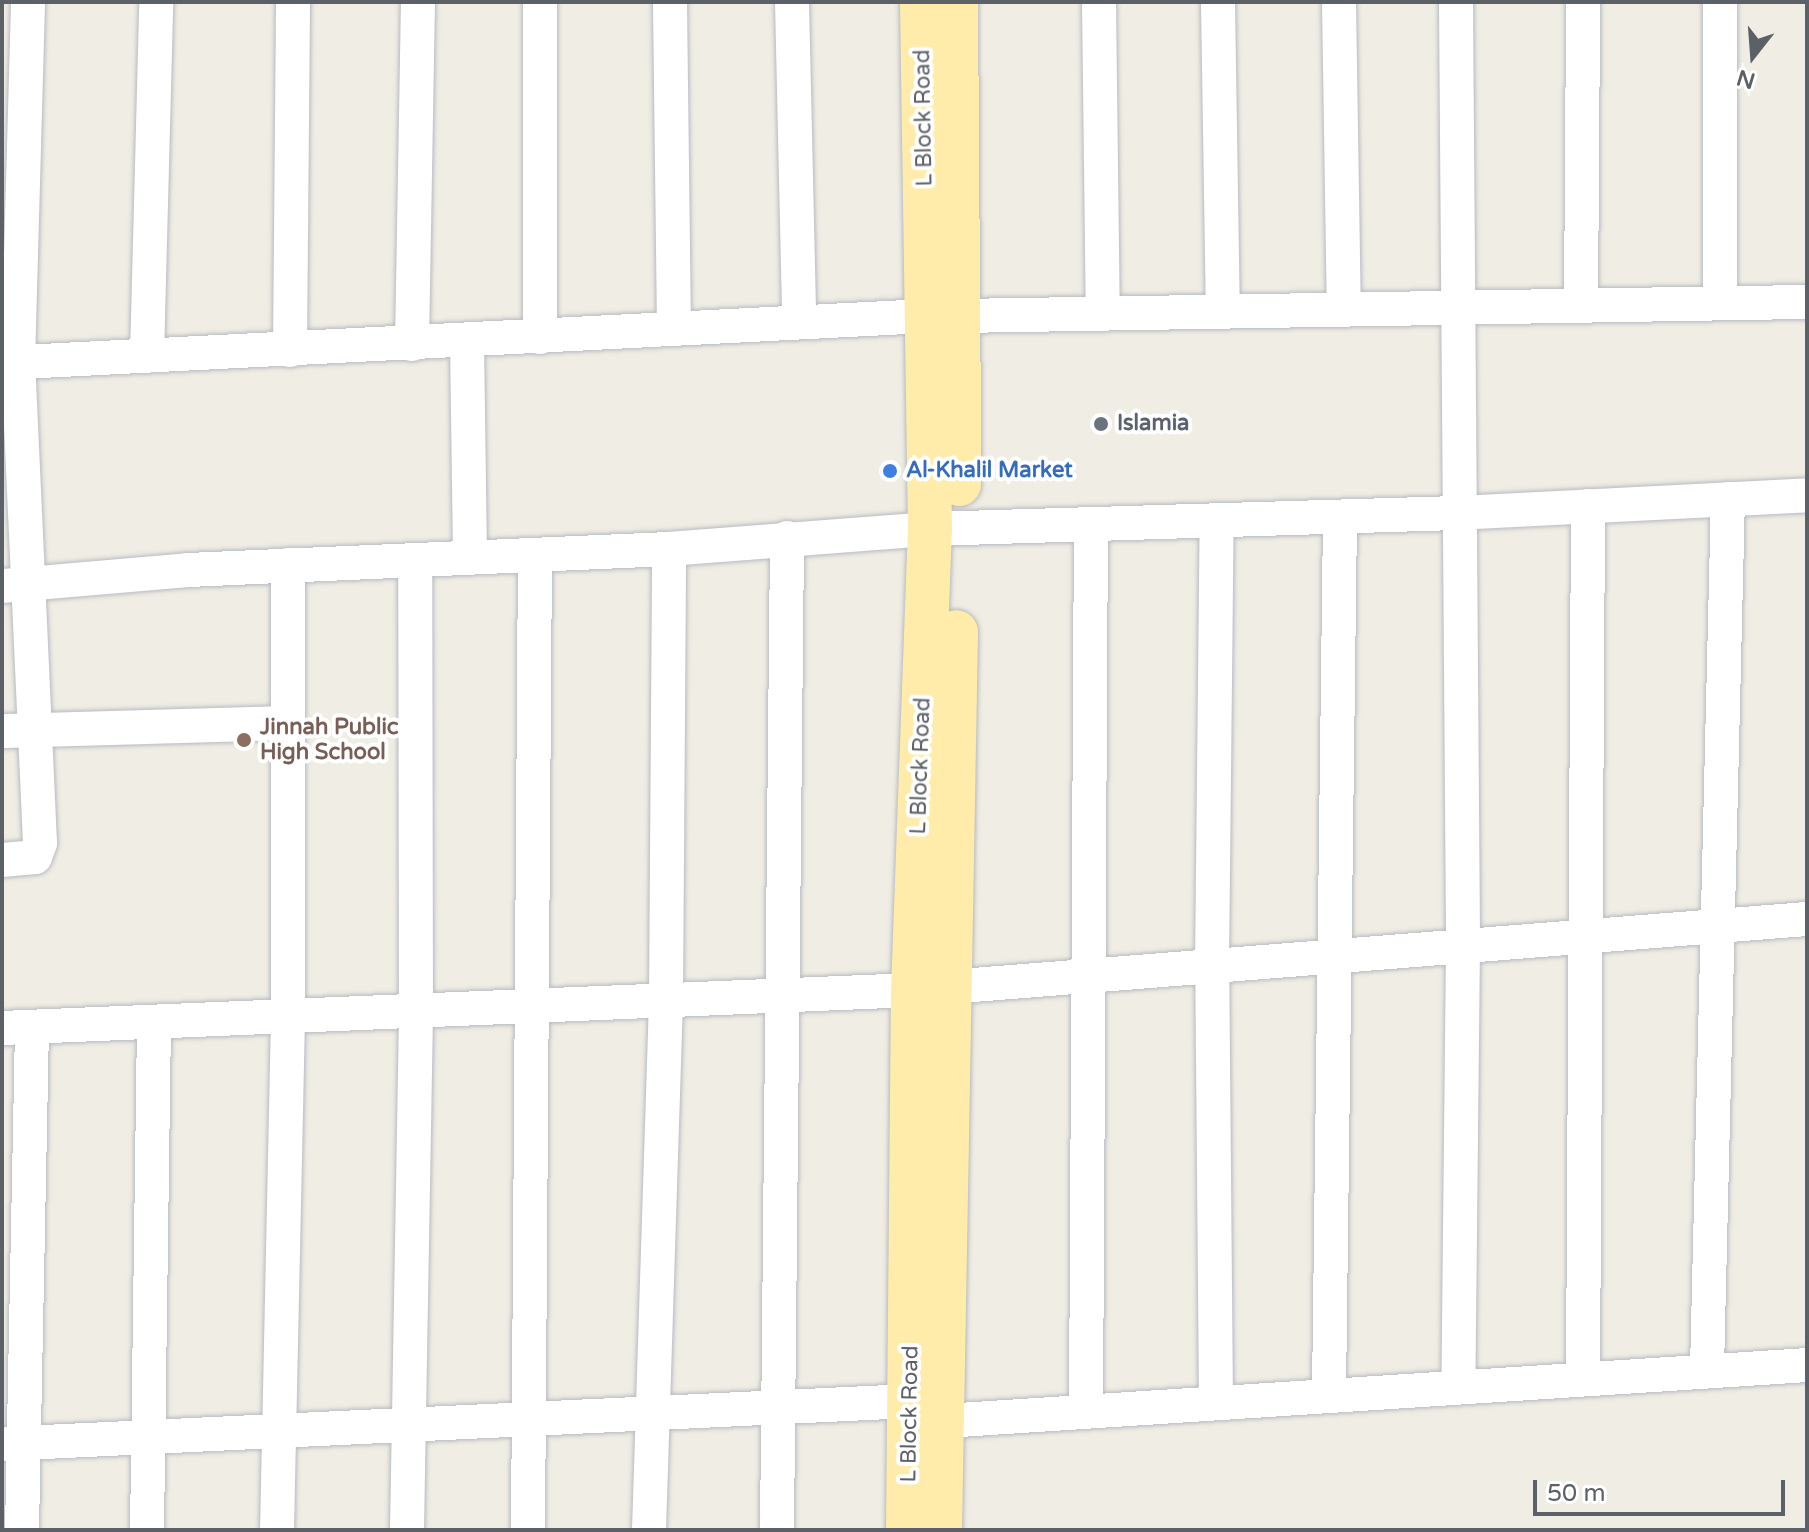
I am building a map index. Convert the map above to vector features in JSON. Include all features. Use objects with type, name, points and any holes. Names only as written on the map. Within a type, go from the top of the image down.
[{"type":"main road","name":"L Block Road","points":[[922,2],[942,316]]},
{"type":"main road","name":"L Block Road","points":[[940,1530],[927,1411],[930,988],[944,529],[942,316],[956,2]]},
{"type":"main road","name":"L Block Road","points":[[908,1530],[927,1411]]},
{"type":"street","points":[[2,860],[35,857],[40,843],[18,731],[10,363],[28,2]]},
{"type":"street","points":[[147,356],[156,2]]},
{"type":"street","points":[[290,350],[293,2]]},
{"type":"street","points":[[412,344],[418,2]]},
{"type":"street","points":[[540,2],[540,337]]},
{"type":"street","points":[[670,2],[674,329]]},
{"type":"street","points":[[792,2],[799,322]]},
{"type":"street","points":[[1099,2],[1103,312]]},
{"type":"street","points":[[1218,2],[1223,310]]},
{"type":"street","points":[[1339,2],[1344,308]]},
{"type":"street","points":[[1456,2],[1460,306],[1457,513],[1463,945],[1458,1386]]},
{"type":"street","points":[[1581,305],[1583,2]]},
{"type":"street","points":[[1720,2],[1720,303]]},
{"type":"street","points":[[10,363],[942,316],[1807,302]]},
{"type":"street","points":[[467,341],[470,558]]},
{"type":"street","points":[[14,585],[288,565],[669,549],[787,538],[944,529],[1457,513],[1807,495]]},
{"type":"street","points":[[1707,1369],[1728,499]]},
{"type":"street","points":[[1583,1378],[1588,506]]},
{"type":"street","points":[[1329,1393],[1340,517]]},
{"type":"street","points":[[1216,1402],[1212,966],[1217,520]]},
{"type":"street","points":[[1086,1411],[1091,524]]},
{"type":"street","points":[[777,1530],[786,995],[787,538]]},
{"type":"street","points":[[649,1530],[666,1000],[669,549]]},
{"type":"street","points":[[528,1530],[535,1006],[535,555]]},
{"type":"street","points":[[407,1530],[416,1012],[415,560]]},
{"type":"street","points":[[277,1530],[288,1017],[288,565]]},
{"type":"street","points":[[18,731],[288,723]]},
{"type":"street","points":[[22,1530],[13,1444],[17,1028],[930,988],[1807,919]]},
{"type":"street","points":[[147,1530],[154,1022]]},
{"type":"street","points":[[13,1444],[780,1408],[1086,1411],[1329,1393],[1807,1365]]},
{"type":"place","name":"Islamia","points":[[1101,424]]},
{"type":"place","name":"Al-Khalil Market","points":[[890,471]]},
{"type":"place","name":"Jinnah Public High School","points":[[244,740]]}]
